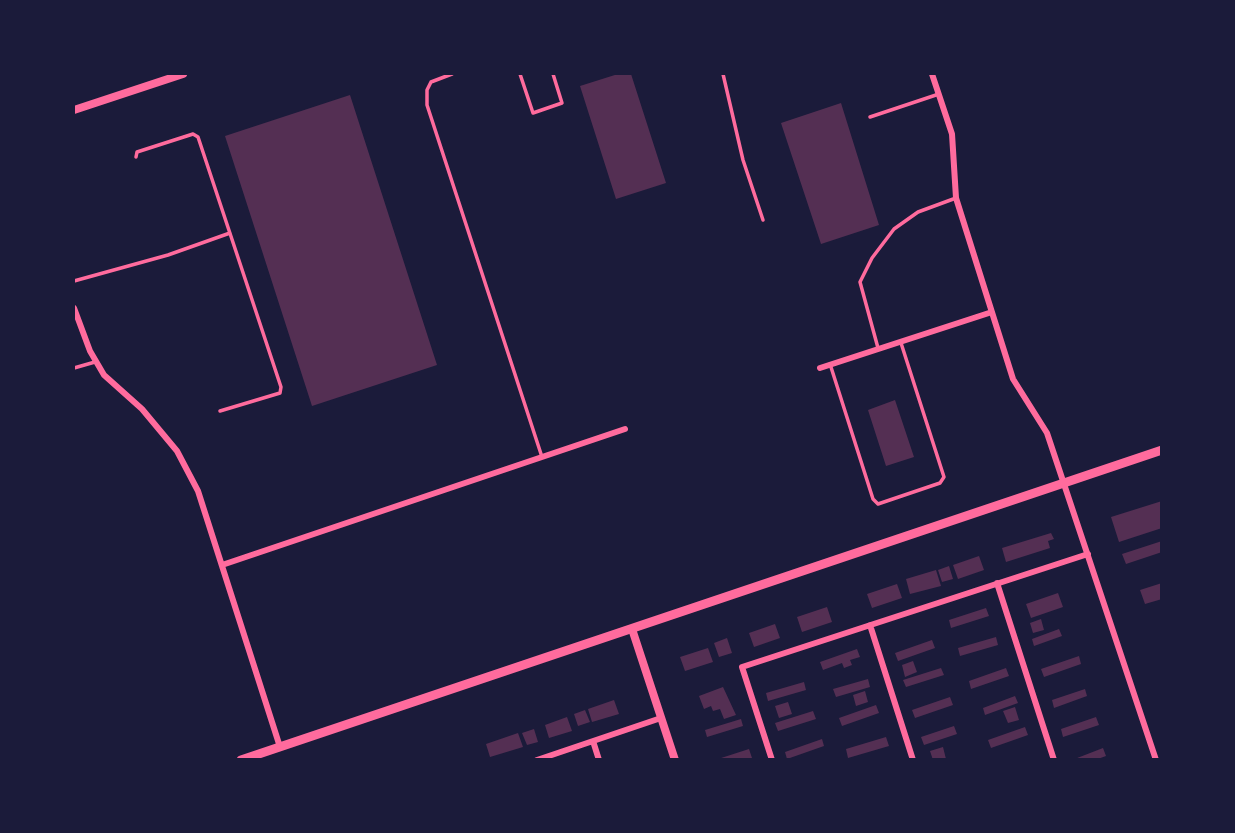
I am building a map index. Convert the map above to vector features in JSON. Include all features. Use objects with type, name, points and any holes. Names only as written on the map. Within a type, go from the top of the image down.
[{"type":"main road","points":[[241,760],[1161,450]]},
{"type":"street","points":[[74,110],[184,74]]},
{"type":"street","points":[[932,74],[952,134],[956,198],[1013,379],[1047,433],[1156,760]]},
{"type":"street","points":[[74,308],[75,321],[104,375],[142,409],[177,451],[198,491],[280,747]]},
{"type":"street","points":[[820,368],[992,312]]},
{"type":"street","points":[[222,565],[625,429]]},
{"type":"street","points":[[772,760],[743,667],[1088,554]]},
{"type":"street","points":[[997,583],[1054,760]]},
{"type":"street","points":[[870,625],[913,760]]},
{"type":"street","points":[[632,629],[675,760]]},
{"type":"street","points":[[537,760],[661,718]]},
{"type":"street","points":[[593,741],[599,760]]},
{"type":"lane","points":[[452,74],[431,82],[427,90],[427,105],[542,457]]},
{"type":"lane","points":[[520,74],[533,113],[562,103],[553,74]]},
{"type":"lane","points":[[723,74],[743,160],[763,220]]},
{"type":"lane","points":[[870,117],[939,94]]},
{"type":"lane","points":[[136,157],[137,152],[193,134],[198,137],[281,387],[279,393],[220,411]]},
{"type":"lane","points":[[878,349],[860,282],[872,258],[894,229],[918,212],[956,198]]},
{"type":"lane","points":[[74,281],[168,255],[230,233]]},
{"type":"lane","points":[[830,365],[873,499],[878,504],[940,483],[944,477],[901,342]]},
{"type":"lane","points":[[74,368],[96,362]]},
{"type":"building","points":[[618,74],[631,74],[666,183],[616,199],[580,86]]},
{"type":"building","points":[[350,95],[437,365],[312,406],[225,136]]},
{"type":"building","points":[[841,103],[879,225],[821,244],[781,123]]},
{"type":"building","points":[[895,400],[914,457],[886,466],[868,410]]},
{"type":"building","points":[[1162,501],[1162,528],[1119,542],[1111,517]]},
{"type":"building","points":[[1051,533],[1054,539],[1048,541],[1050,548],[1006,562],[1002,548]]},
{"type":"building","points":[[1162,541],[1162,552],[1126,564],[1122,554]]},
{"type":"building","points":[[979,556],[984,570],[958,579],[953,565]]},
{"type":"building","points":[[949,566],[953,579],[942,582],[938,570]]},
{"type":"building","points":[[936,570],[941,586],[910,594],[906,579]]},
{"type":"building","points":[[1162,583],[1162,599],[1145,604],[1140,590]]},
{"type":"building","points":[[897,584],[902,598],[872,608],[867,594]]},
{"type":"building","points":[[1058,593],[1063,607],[1031,618],[1026,604]]},
{"type":"building","points":[[827,607],[832,622],[802,632],[797,617]]},
{"type":"building","points":[[986,608],[989,616],[951,628],[949,620]]},
{"type":"building","points":[[1041,619],[1044,630],[1033,633],[1030,623]]},
{"type":"building","points":[[775,624],[780,638],[754,647],[749,633]]},
{"type":"building","points":[[1059,629],[1062,636],[1034,646],[1032,639]]},
{"type":"building","points":[[996,637],[998,645],[960,656],[958,648]]},
{"type":"building","points":[[727,638],[732,653],[719,657],[714,643]]},
{"type":"building","points":[[932,640],[935,648],[898,661],[895,653]]},
{"type":"building","points":[[708,648],[713,662],[685,671],[680,657]]},
{"type":"building","points":[[857,649],[860,657],[850,660],[852,665],[844,668],[842,663],[823,670],[820,662]]},
{"type":"building","points":[[1079,656],[1081,664],[1044,677],[1041,669]]},
{"type":"building","points":[[913,661],[917,672],[905,677],[902,665]]},
{"type":"building","points":[[941,668],[944,675],[906,687],[903,680]]},
{"type":"building","points":[[1006,668],[1009,676],[971,689],[969,681]]},
{"type":"building","points":[[868,679],[870,687],[836,697],[833,689]]},
{"type":"building","points":[[804,682],[806,690],[768,701],[766,693]]},
{"type":"building","points":[[723,687],[736,715],[724,719],[720,709],[713,711],[711,706],[704,709],[699,696]]},
{"type":"building","points":[[1085,689],[1087,696],[1054,708],[1052,700]]},
{"type":"building","points":[[865,691],[868,702],[856,706],[853,695]]},
{"type":"building","points":[[1015,696],[1018,703],[985,715],[983,708]]},
{"type":"building","points":[[950,697],[953,705],[915,718],[912,710]]},
{"type":"building","points":[[614,700],[619,714],[592,722],[588,709]]},
{"type":"building","points":[[788,702],[792,714],[779,718],[775,706]]},
{"type":"building","points":[[876,705],[879,713],[842,726],[839,718]]},
{"type":"building","points":[[1015,707],[1019,720],[1008,723],[1003,711]]},
{"type":"building","points":[[585,710],[590,722],[578,726],[574,714]]},
{"type":"building","points":[[813,711],[816,719],[778,731],[775,723]]},
{"type":"building","points":[[567,717],[572,731],[549,738],[545,725]]},
{"type":"building","points":[[1096,717],[1099,725],[1063,737],[1061,729]]},
{"type":"building","points":[[741,719],[743,726],[707,737],[705,730]]},
{"type":"building","points":[[954,726],[957,734],[924,745],[921,737]]},
{"type":"building","points":[[1025,727],[1028,735],[991,748],[988,740]]},
{"type":"building","points":[[534,729],[538,742],[527,745],[522,733]]},
{"type":"building","points":[[518,733],[523,747],[490,757],[486,744]]},
{"type":"building","points":[[886,737],[889,746],[848,758],[846,749]]},
{"type":"building","points":[[822,739],[824,746],[787,759],[785,752]]},
{"type":"building","points":[[943,747],[946,759],[933,760],[930,751]]},
{"type":"building","points":[[1103,748],[1106,756],[1095,760],[1072,760]]},
{"type":"building","points":[[749,749],[752,758],[718,760],[718,759]]}]
